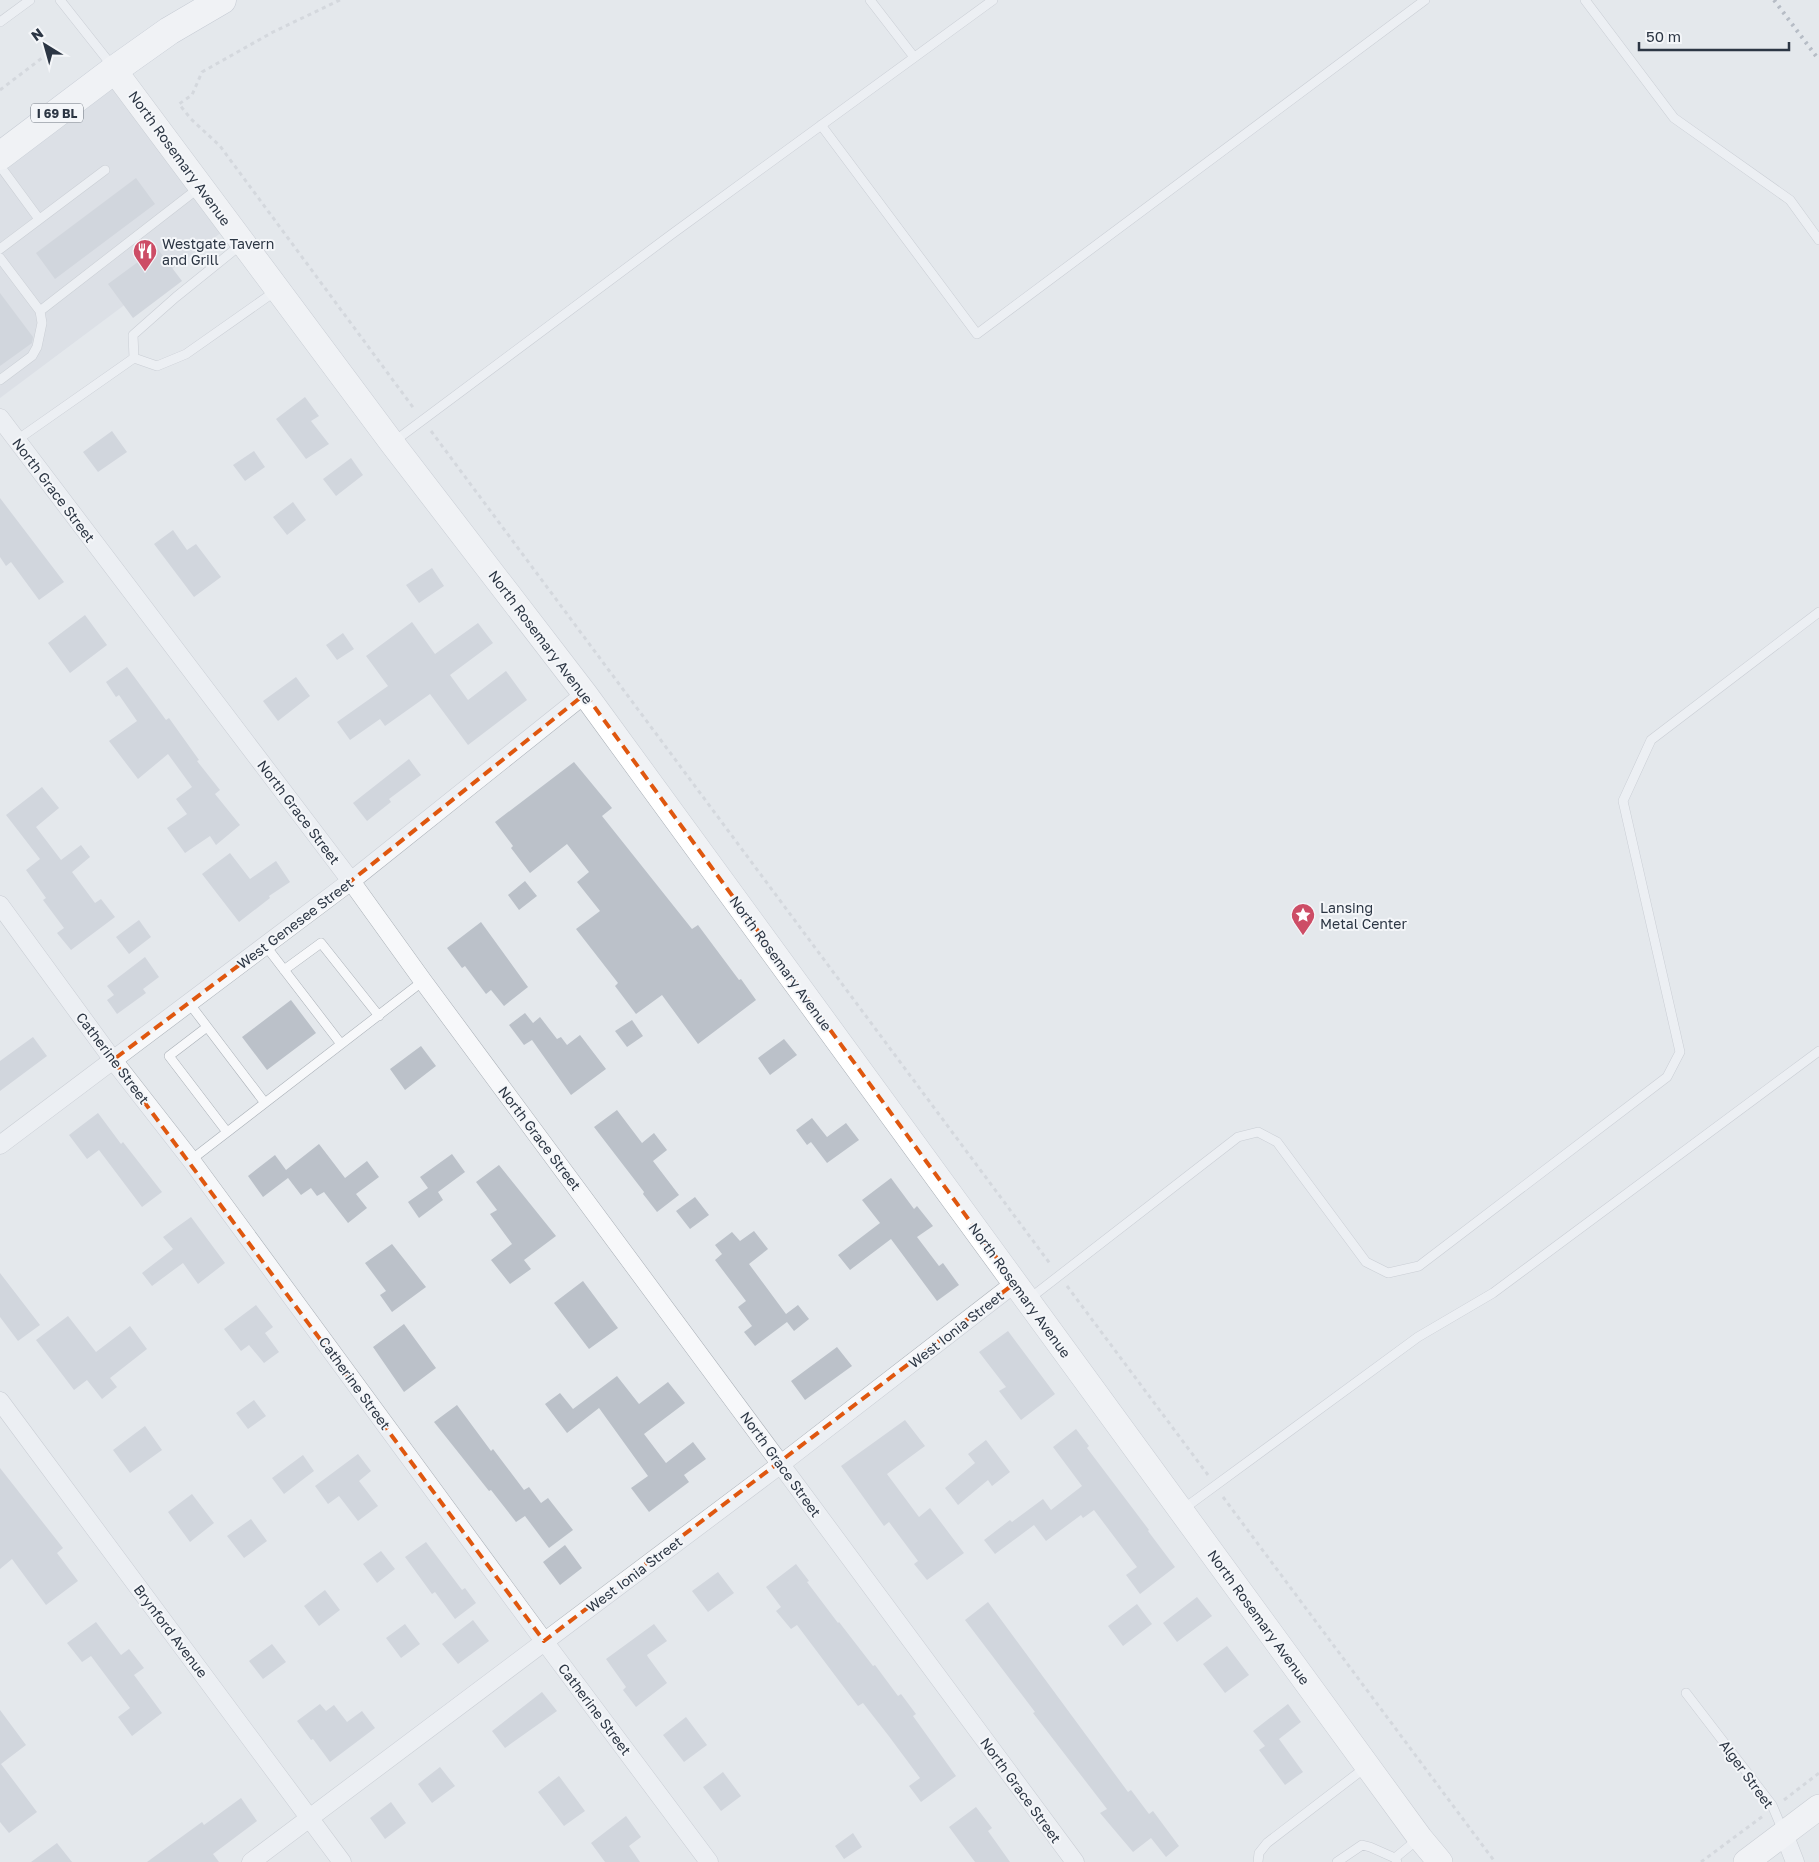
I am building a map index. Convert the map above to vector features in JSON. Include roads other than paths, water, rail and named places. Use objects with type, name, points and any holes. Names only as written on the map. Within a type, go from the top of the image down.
[{"type":"main road","name":"I 69 BL","points":[[0,156],[169,31],[222,0]]},
{"type":"street","name":"North Rosemary Avenue","points":[[114,70],[392,443],[585,694],[1420,1838],[1440,1862]]},
{"type":"street","name":"North Grace Street","points":[[0,418],[352,881],[1075,1862]]},
{"type":"street","name":"West Genesee Street","points":[[0,1146],[352,881],[585,694]]},
{"type":"street","name":"Catherine Street","points":[[0,905],[113,1060],[191,1160],[544,1641],[709,1862]]},
{"type":"street","name":"West Ionia Street","points":[[251,1862],[781,1464],[1021,1292]]},
{"type":"street","name":"Brynford Avenue","points":[[0,1401],[342,1862]]},
{"type":"street","points":[[1746,1862],[1819,1807]]},
{"type":"street","name":"Alger Street","points":[[1784,1834],[1795,1862]]},
{"type":"lane","points":[[0,22],[30,0]]},
{"type":"lane","points":[[60,0],[114,70]]},
{"type":"lane","points":[[870,0],[914,57]]},
{"type":"lane","points":[[392,443],[993,0]]},
{"type":"lane","points":[[821,125],[978,334],[1425,0]]},
{"type":"lane","points":[[1585,0],[1674,118],[1790,200],[1819,240]]},
{"type":"lane","points":[[0,166],[39,219]]},
{"type":"lane","points":[[0,249],[105,170]]},
{"type":"lane","points":[[40,310],[201,186]]},
{"type":"lane","points":[[134,358],[133,335],[176,297],[243,243]]},
{"type":"lane","points":[[0,258],[40,310],[42,323],[37,347],[32,356],[0,380]]},
{"type":"lane","points":[[134,358],[157,366],[186,354],[277,290]]},
{"type":"lane","points":[[17,440],[134,358]]},
{"type":"lane","points":[[1021,1292],[1059,1276],[1238,1137],[1258,1132],[1277,1142],[1366,1262],[1388,1273],[1419,1266],[1667,1077],[1680,1052],[1624,802],[1651,740],[1819,612]]},
{"type":"lane","points":[[284,970],[321,943],[379,1016]]},
{"type":"lane","points":[[265,945],[341,1044]]},
{"type":"lane","points":[[191,1160],[424,981]]},
{"type":"lane","points":[[188,1003],[265,1103]]},
{"type":"lane","points":[[207,1027],[169,1056],[227,1132]]},
{"type":"lane","points":[[1182,1511],[1418,1337],[1493,1293],[1819,1051]]},
{"type":"lane","name":"Alger Street","points":[[1686,1693],[1772,1805],[1784,1834]]},
{"type":"lane","points":[[1258,1862],[1259,1854],[1267,1843],[1368,1766]]},
{"type":"lane","points":[[1337,1862],[1362,1845],[1396,1860],[1420,1838]]},
{"type":"railway","points":[[1774,0],[1819,60]]},
{"type":"place","name":"Westgate Tavern and Grill","points":[[145,272]]},
{"type":"place","name":"Lansing Metal Center","points":[[1303,936]]}]
